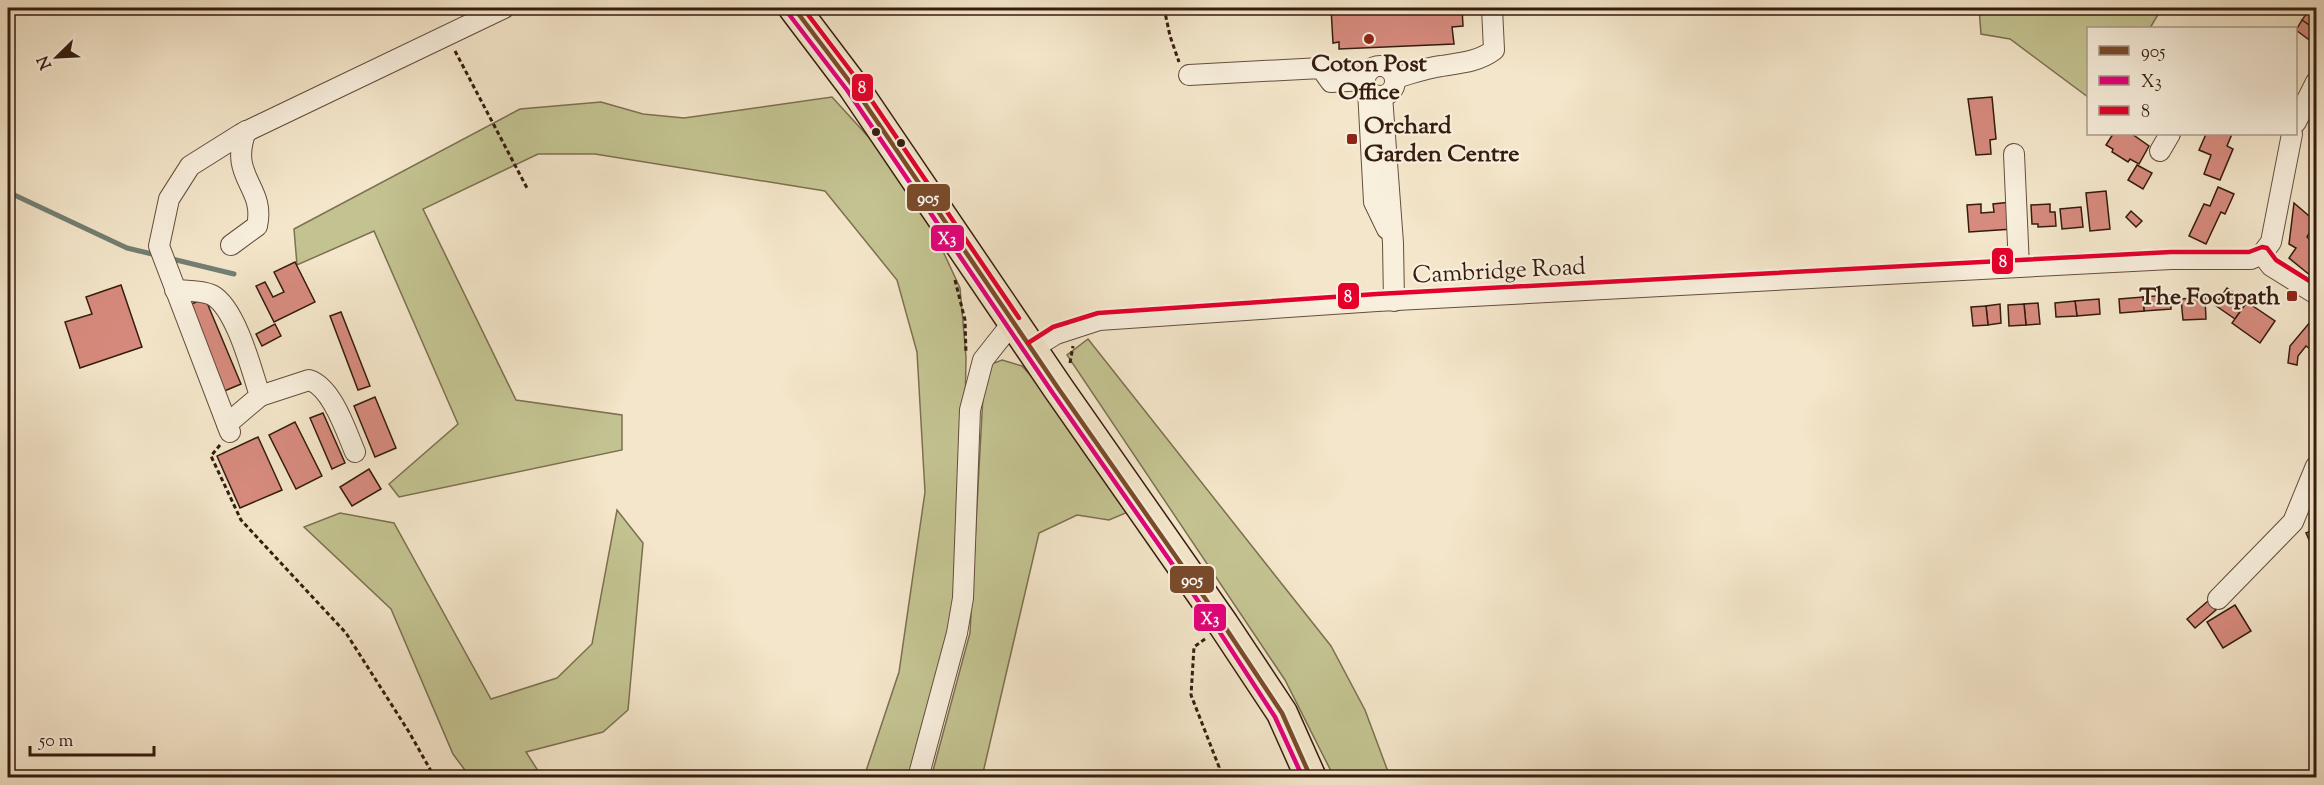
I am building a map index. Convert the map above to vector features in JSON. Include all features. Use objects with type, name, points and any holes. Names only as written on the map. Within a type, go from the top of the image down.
[{"type":"highway","points":[[794,8],[859,96],[1223,624],[1281,713],[1311,777]]},
{"type":"street","points":[[355,452],[337,412],[317,382],[309,380],[260,396],[229,428],[159,246],[169,199],[190,166],[246,131],[504,8]]},
{"type":"street","points":[[1190,75],[1321,68],[1331,82],[1380,87],[1440,66],[1458,65],[1482,59],[1494,50],[1492,8]]},
{"type":"street","points":[[1380,87],[1374,202],[1393,243],[1394,301]]},
{"type":"street","points":[[1380,87],[1396,103],[1406,240],[1393,243]]},
{"type":"street","points":[[2297,119],[2314,91]]},
{"type":"street","points":[[231,245],[256,226],[260,209],[240,165],[241,145],[246,131]]},
{"type":"street","points":[[2160,151],[2169,135]]},
{"type":"street","points":[[2289,135],[2274,231],[2271,242],[2262,254],[2271,266],[2315,290]]},
{"type":"street","points":[[2014,154],[2019,267]]},
{"type":"street","name":"Cambridge Road","points":[[1032,349],[1056,334],[1099,320],[1394,301],[2019,267],[2171,259],[2251,259],[2262,254]]},
{"type":"street","points":[[175,290],[211,295],[225,307],[235,326],[260,396]]},
{"type":"street","points":[[918,777],[957,633],[963,598],[970,410],[983,360],[1013,322]]},
{"type":"street","points":[[2218,599],[2293,522],[2316,466]]},
{"type":"path","points":[[1164,8],[1178,60],[1190,75]]},
{"type":"path","points":[[447,36],[527,188]]},
{"type":"path","points":[[954,278],[964,320],[966,355]]},
{"type":"path","points":[[229,428],[211,456],[241,520],[346,633],[435,777]]},
{"type":"path","points":[[1214,777],[1220,767],[1191,695],[1194,647],[1223,624]]},
{"type":"green space","points":[[1979,8],[2162,8],[2151,27],[2087,27],[2087,96],[2010,39],[1981,34]]},
{"type":"green space","points":[[832,97],[874,143],[929,221],[960,288],[966,357],[963,528],[956,627],[915,777],[864,777],[899,672],[925,492],[917,352],[897,280],[825,191],[595,154],[538,154],[423,209],[516,400],[622,415],[622,450],[399,497],[389,484],[458,424],[374,231],[297,265],[294,229],[520,109],[601,102],[643,114],[684,118]]},
{"type":"green space","points":[[1088,339],[1331,646],[1365,710],[1390,777],[1334,777],[1285,680],[1067,355]]},
{"type":"green space","points":[[1002,360],[1022,366],[1035,380],[1128,512],[1109,520],[1077,515],[1039,533],[982,777],[931,778],[970,633],[983,396],[989,365]]},
{"type":"green space","points":[[617,510],[643,543],[628,710],[603,732],[526,752],[542,777],[470,777],[453,754],[391,609],[304,527],[340,513],[394,523],[491,699],[557,678],[592,644]]},
{"type":"building","points":[[1331,8],[1462,8],[1463,26],[1452,27],[1454,44],[1339,49],[1339,42],[1333,43]]},
{"type":"building","points":[[2316,8],[2316,16],[2309,10]]},
{"type":"building","points":[[2309,10],[2316,16],[2316,30],[2302,20]]},
{"type":"building","points":[[2302,20],[2316,30],[2316,45],[2297,31]]},
{"type":"building","points":[[1992,97],[1996,139],[1990,140],[1991,154],[1976,155],[1968,99]]},
{"type":"building","points":[[2112,135],[2133,135],[2149,146],[2139,164],[2130,159],[2128,162],[2112,152],[2113,149],[2106,145]]},
{"type":"building","points":[[2206,135],[2232,135],[2227,146],[2233,149],[2220,180],[2204,174],[2211,155],[2199,150]]},
{"type":"building","points":[[2137,165],[2152,173],[2143,189],[2128,180]]},
{"type":"building","points":[[2218,187],[2234,194],[2225,214],[2221,212],[2206,244],[2189,236],[2204,204],[2210,206]]},
{"type":"building","points":[[2106,191],[2110,229],[2090,231],[2086,193]]},
{"type":"building","points":[[2011,202],[2013,229],[1969,232],[1967,205],[1981,204],[1981,213],[1994,212],[1993,204]]},
{"type":"building","points":[[2294,203],[2316,222],[2307,237],[2316,246],[2316,254],[2313,258],[2316,260],[2316,269],[2311,276],[2289,258],[2296,248],[2289,244]]},
{"type":"building","points":[[2050,204],[2050,212],[2055,212],[2056,226],[2038,227],[2038,224],[2032,224],[2031,205]]},
{"type":"building","points":[[2081,207],[2083,227],[2062,229],[2060,209]]},
{"type":"building","points":[[2131,211],[2142,221],[2136,227],[2126,217]]},
{"type":"building","points":[[295,262],[315,302],[274,322],[256,286],[265,282],[273,297],[284,292],[274,272]]},
{"type":"building","points":[[121,285],[142,347],[80,368],[65,322],[92,314],[86,297]]},
{"type":"building","points":[[2227,288],[2247,302],[2235,319],[2215,305]]},
{"type":"building","points":[[2170,295],[2171,309],[2144,311],[2143,297]]},
{"type":"building","points":[[2143,297],[2144,311],[2120,313],[2119,299]]},
{"type":"building","points":[[2205,297],[2206,319],[2183,320],[2181,299]]},
{"type":"building","points":[[205,298],[241,384],[222,392],[185,307]]},
{"type":"building","points":[[2099,299],[2100,314],[2077,316],[2075,301]]},
{"type":"building","points":[[2075,301],[2077,316],[2056,317],[2055,303]]},
{"type":"building","points":[[2247,302],[2275,321],[2260,343],[2232,323]]},
{"type":"building","points":[[2038,303],[2040,324],[2026,325],[2024,304]]},
{"type":"building","points":[[2000,304],[2001,323],[1988,325],[1986,306]]},
{"type":"building","points":[[2024,304],[2026,325],[2009,326],[2008,305]]},
{"type":"building","points":[[1986,306],[1988,325],[1973,326],[1971,307]]},
{"type":"building","points":[[341,312],[370,386],[358,390],[330,316]]},
{"type":"building","points":[[2316,315],[2316,339],[2310,349],[2306,346],[2298,356],[2297,365],[2288,363],[2290,346]]},
{"type":"building","points":[[275,324],[281,336],[262,346],[256,334]]},
{"type":"building","points":[[375,397],[396,448],[375,457],[354,406]]},
{"type":"building","points":[[323,413],[345,463],[332,469],[310,418]]},
{"type":"building","points":[[295,422],[322,476],[296,489],[269,435]]},
{"type":"building","points":[[258,437],[282,490],[240,508],[217,456]]},
{"type":"building","points":[[369,469],[381,489],[352,506],[340,487]]},
{"type":"building","points":[[2316,529],[2316,539],[2310,542],[2306,533]]},
{"type":"building","points":[[2208,601],[2216,610],[2195,628],[2187,619]]},
{"type":"building","points":[[2235,605],[2251,631],[2223,648],[2207,622]]},
{"type":"waterway","points":[[8,192],[127,248],[156,255]]},
{"type":"waterway","points":[[168,258],[234,274]]},
{"type":"transit line","name":"905","points":[[794,8],[853,86],[1058,388],[1223,624],[1282,713],[1311,778]]},
{"type":"transit line","name":"8","points":[[803,8],[859,82],[1019,318]]},
{"type":"transit line","name":"X3","points":[[788,13],[847,90],[1052,392],[1217,628],[1275,717],[1303,778]]},
{"type":"transit line","name":"8","points":[[1028,343],[1053,327],[1098,313],[1377,294],[2171,252],[2249,252],[2262,247],[2267,248],[2276,260],[2316,285]]},
{"type":"place","name":"Coton Post Office","points":[[1369,39]]},
{"type":"place","name":"Orchard Garden Centre","points":[[1352,139]]},
{"type":"place","name":"The Footpath","points":[[2292,296]]}]
